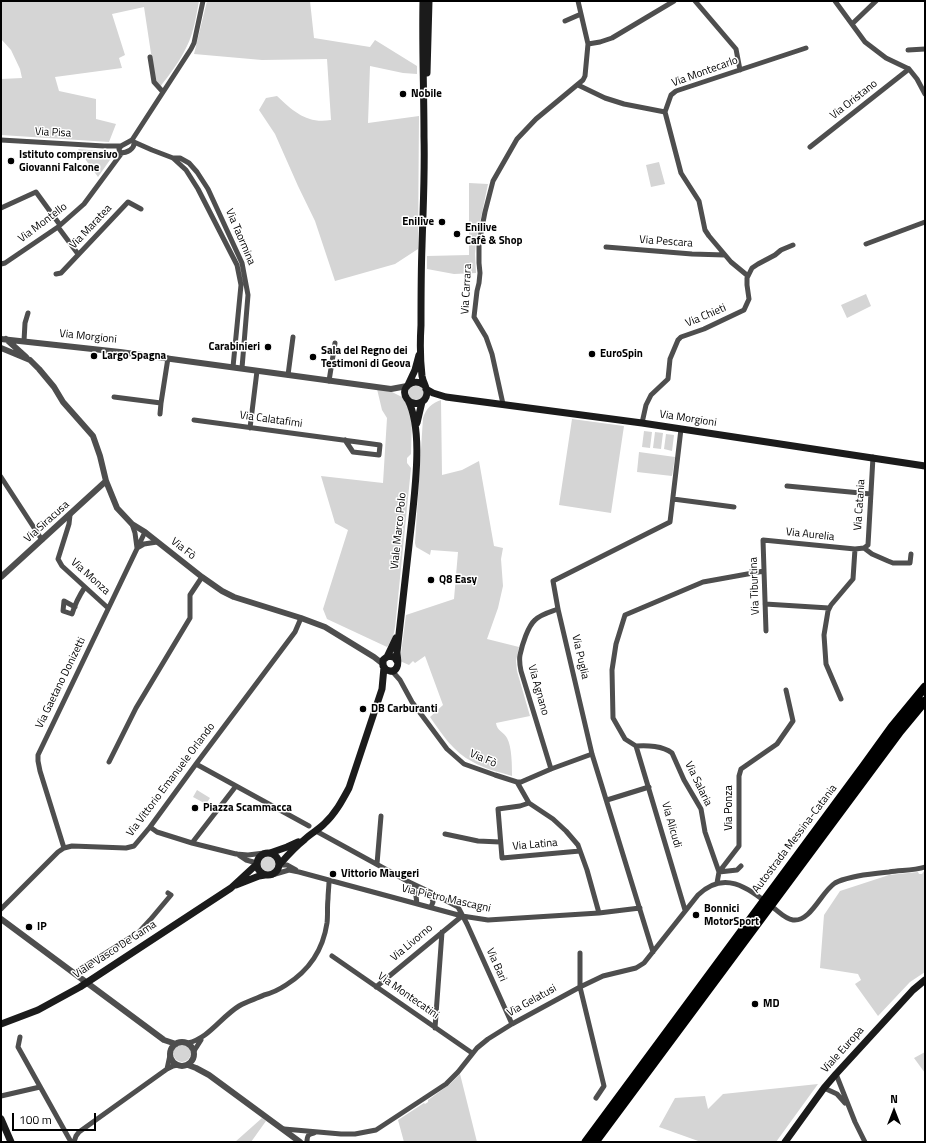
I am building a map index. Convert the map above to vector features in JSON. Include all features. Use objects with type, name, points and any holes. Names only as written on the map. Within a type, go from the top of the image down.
[{"type":"highway","name":"Autostrada Messina-Catania","points":[[595,1142],[900,731],[921,699],[925,687]]},
{"type":"highway","name":"Autostrada Messina-Catania","points":[[586,1142],[892,727],[921,699]]},
{"type":"highway","points":[[590,1142],[921,699]]},
{"type":"main road","points":[[416,433],[418,414],[427,395],[422,378],[420,341],[424,137],[422,47],[423,1]]},
{"type":"main road","points":[[424,137],[429,1]]},
{"type":"main road","points":[[416,433],[412,409],[404,392],[415,370],[420,341]]},
{"type":"main road","points":[[407,385],[412,382],[420,382],[433,393],[446,397]]},
{"type":"main road","points":[[406,398],[414,404],[432,398],[446,397]]},
{"type":"main road","name":"Via Morgioni","points":[[446,397],[642,423],[925,466]]},
{"type":"main road","name":"Viale Marco Polo","points":[[396,666],[414,491],[416,433]]},
{"type":"main road","points":[[231,888],[259,876],[269,875],[277,871],[289,854],[304,840],[324,825],[342,801],[349,788],[382,689],[384,662],[399,631]]},
{"type":"main road","points":[[382,689],[396,666],[395,658],[392,656],[384,662]]},
{"type":"main road","points":[[384,662],[387,670],[396,666]]},
{"type":"main road","points":[[269,875],[258,870],[257,864],[259,858],[267,853],[304,840]]},
{"type":"main road","points":[[267,853],[274,854],[278,857],[280,865]]},
{"type":"main road","points":[[231,888],[257,864]]},
{"type":"main road","name":"Viale Vasco De Gama","points":[[3,1024],[38,1010],[80,987],[231,888]]},
{"type":"main road","name":"Viale Europa","points":[[785,1142],[836,1074],[913,990],[925,980]]},
{"type":"main road","points":[[1,1119],[11,1142]]},
{"type":"street","points":[[133,141],[135,145],[132,149],[120,153],[121,146],[133,141],[194,43],[203,1]]},
{"type":"street","points":[[578,1],[588,44],[585,76],[578,85],[605,98],[624,104],[665,112],[681,173],[699,201],[705,230],[725,255],[748,276],[752,268],[793,244]]},
{"type":"street","points":[[588,44],[612,38],[674,1]]},
{"type":"street","points":[[695,1],[736,49],[740,70]]},
{"type":"street","points":[[835,1],[865,42],[886,58],[909,69],[917,79],[925,94]]},
{"type":"street","points":[[852,24],[876,1]]},
{"type":"street","points":[[565,21],[581,14]]},
{"type":"street","name":"Via Montecarlo","points":[[665,112],[671,95],[676,91],[806,48]]},
{"type":"street","points":[[908,50],[925,49]]},
{"type":"street","points":[[150,57],[154,82],[163,92]]},
{"type":"street","name":"Via Oristano","points":[[810,147],[909,69]]},
{"type":"street","name":"Via Carrara","points":[[503,404],[492,354],[486,337],[474,317],[477,291],[480,283],[479,243],[485,212],[493,181],[517,139],[536,119],[578,85]]},
{"type":"street","name":"Via Pisa","points":[[1,140],[121,146]]},
{"type":"street","name":"Via Taormina","points":[[133,141],[152,150],[173,158],[180,158],[189,163],[198,172],[220,213],[242,263],[248,295],[242,368]]},
{"type":"street","name":"Via Pisa","points":[[104,146],[120,153]]},
{"type":"street","name":"Via Taormina","points":[[132,149],[152,150]]},
{"type":"street","name":"Via Montello","points":[[1,264],[5,263],[59,226],[84,204],[120,153]]},
{"type":"street","name":"Via Taormina","points":[[173,158],[186,170],[198,189],[237,265],[241,285],[233,367]]},
{"type":"street","points":[[1,208],[36,192],[78,254]]},
{"type":"street","name":"Via Maratea","points":[[56,274],[62,273],[78,254],[128,202],[141,209]]},
{"type":"street","points":[[866,244],[925,222]]},
{"type":"street","name":"Via Pescara","points":[[606,247],[692,254],[725,255]]},
{"type":"street","name":"Via Chieti","points":[[642,423],[646,405],[651,395],[668,379],[670,359],[678,340],[681,337],[704,329],[744,310],[750,299],[747,285],[748,276]]},
{"type":"street","points":[[18,350],[22,341],[28,313]]},
{"type":"street","points":[[288,375],[293,337]]},
{"type":"street","name":"Via Morgioni","points":[[4,339],[168,358],[390,389]]},
{"type":"street","name":"Via Fò","points":[[4,339],[39,369],[63,402],[93,436],[106,481],[117,508],[132,524],[145,532],[222,591],[234,597],[325,627],[384,662]]},
{"type":"street","points":[[329,381],[336,343]]},
{"type":"street","points":[[1,348],[30,360]]},
{"type":"street","points":[[160,414],[168,358]]},
{"type":"street","points":[[234,358],[243,359]]},
{"type":"street","points":[[250,428],[257,371]]},
{"type":"street","points":[[390,389],[407,385]]},
{"type":"street","points":[[390,389],[400,393],[406,398]]},
{"type":"street","points":[[114,397],[161,403]]},
{"type":"street","name":"Via Calatafimi","points":[[194,420],[250,428],[345,440],[380,445],[379,455],[353,452],[345,440]]},
{"type":"street","name":"Via Puglia","points":[[653,952],[592,754],[558,609],[553,581],[670,522],[681,429]]},
{"type":"street","name":"Via Catania","points":[[864,548],[868,545],[873,457]]},
{"type":"street","points":[[1,477],[42,540]]},
{"type":"street","name":"Via Siracusa","points":[[1,576],[106,481]]},
{"type":"street","points":[[787,486],[871,494]]},
{"type":"street","points":[[673,499],[734,506]]},
{"type":"street","name":"Via Monza","points":[[70,515],[69,524],[58,559],[62,566],[108,608]]},
{"type":"street","points":[[132,524],[135,532],[137,548],[144,544],[157,542]]},
{"type":"street","name":"Via Gaetano Donizetti","points":[[64,848],[40,771],[38,755],[145,532]]},
{"type":"street","name":"Via Aurelia","points":[[763,540],[855,549]]},
{"type":"street","name":"Via Tiburtina","points":[[763,540],[766,631]]},
{"type":"street","points":[[841,699],[826,664],[824,635],[829,608],[852,579],[855,549],[864,548],[872,554],[893,563],[910,563],[911,554]]},
{"type":"street","points":[[636,746],[625,739],[613,718],[612,670],[616,644],[625,615],[703,582],[764,571]]},
{"type":"street","points":[[109,762],[136,708],[190,618],[190,595],[202,577]]},
{"type":"street","points":[[74,607],[84,587]]},
{"type":"street","points":[[765,604],[829,608]]},
{"type":"street","name":"Via Agnano","points":[[551,769],[519,663],[527,632],[534,621],[540,616],[558,609]]},
{"type":"street","name":"Via Vittorio Emanuele Orlando","points":[[64,848],[72,846],[126,848],[134,846],[150,827],[295,632],[301,618]]},
{"type":"street","name":"Via Fò","points":[[396,666],[400,680],[412,702],[447,749],[464,764],[517,782]]},
{"type":"street","name":"Via Ponza","points":[[719,872],[738,846],[739,776],[741,769],[777,744],[793,721],[786,690]]},
{"type":"street","name":"Via Salaria","points":[[636,746],[648,745],[668,750],[672,753],[684,780],[701,808],[705,832],[719,872],[717,883]]},
{"type":"street","name":"Via Alicudi","points":[[636,746],[685,910]]},
{"type":"street","points":[[592,754],[521,782],[517,782],[529,803],[553,819],[578,845],[587,870],[599,913]]},
{"type":"street","points":[[196,764],[309,826]]},
{"type":"street","points":[[192,843],[236,786]]},
{"type":"street","points":[[607,800],[649,787]]},
{"type":"street","name":"Via Latina","points":[[529,803],[520,806],[498,809],[502,858],[580,851]]},
{"type":"street","points":[[377,864],[381,816]]},
{"type":"street","points":[[150,827],[157,832],[192,843],[236,854],[248,855],[267,853]]},
{"type":"street","name":"Via Bari","points":[[316,831],[458,907],[512,1024]]},
{"type":"street","points":[[445,834],[478,841],[500,842]]},
{"type":"street","points":[[1,908],[58,852],[64,848]]},
{"type":"street","points":[[236,854],[257,864]]},
{"type":"street","points":[[246,860],[246,873]]},
{"type":"street","points":[[280,865],[287,865],[299,872]]},
{"type":"street","points":[[719,872],[737,870],[741,866]]},
{"type":"street","points":[[717,883],[731,883],[740,885],[749,889],[785,917],[790,919],[800,919],[810,913],[824,894],[834,884],[845,879],[865,875],[914,870],[925,867]]},
{"type":"street","points":[[269,875],[290,870],[299,872]]},
{"type":"street","name":"Via Pietro Mascagni","points":[[299,872],[462,916],[488,920],[599,913],[640,908]]},
{"type":"street","points":[[188,1065],[193,1060],[197,1044],[203,1037],[239,1006],[287,984],[310,965],[322,944],[327,923],[329,881]]},
{"type":"street","points":[[409,882],[416,892],[417,904]]},
{"type":"street","name":"Via Gelatusi","points":[[284,1129],[341,1134],[355,1134],[376,1130],[446,1084],[482,1043],[512,1024],[603,976],[636,968],[644,963],[685,910],[704,890],[717,883]]},
{"type":"street","points":[[74,974],[139,932],[171,895],[168,892]]},
{"type":"street","points":[[430,892],[433,902],[431,907]]},
{"type":"street","name":"Via Livorno","points":[[376,987],[462,916]]},
{"type":"street","points":[[1,919],[164,1040],[176,1044]]},
{"type":"street","points":[[435,1028],[442,932]]},
{"type":"street","points":[[580,953],[580,987],[604,1086],[596,1098]]},
{"type":"street","name":"Via Montecatini","points":[[332,956],[472,1053]]},
{"type":"street","points":[[20,1037],[18,1047],[71,1142]]},
{"type":"street","points":[[167,1069],[170,1053],[176,1044],[193,1042],[203,1037]]},
{"type":"street","points":[[164,1040],[172,1061],[178,1066]]},
{"type":"street","points":[[188,1043],[192,1046],[194,1054],[209,1075]]},
{"type":"street","points":[[74,1142],[79,1132],[167,1069],[173,1066],[188,1065],[209,1075],[300,1142]]},
{"type":"street","points":[[836,1074],[864,1141]]},
{"type":"street","points":[[1,1096],[40,1087]]},
{"type":"street","points":[[824,1088],[837,1094],[851,1112]]},
{"type":"street","points":[[307,1142],[307,1138],[310,1133],[319,1132]]},
{"type":"shaded area","points":[[1,1],[199,1],[193,30],[187,46],[178,62],[160,87],[155,80],[144,7],[112,14],[125,55],[119,58],[122,68],[55,77],[59,91],[96,99],[96,119],[116,124],[109,142],[1,135],[1,79],[22,78],[20,69],[11,50],[1,39]]},
{"type":"shaded area","points":[[207,1],[310,1],[314,38],[370,47],[375,40],[417,66],[417,74],[403,73],[370,66],[368,123],[419,116],[418,249],[395,264],[335,281],[315,221],[275,134],[259,110],[266,98],[277,96],[301,116],[322,121],[331,120],[327,59],[262,60],[194,54]]},
{"type":"shaded area","points":[[78,149],[111,152],[113,155],[98,177]]},
{"type":"shaded area","points":[[659,162],[665,184],[651,187],[646,165]]},
{"type":"shaded area","points":[[469,183],[488,184],[476,242],[476,273],[454,274],[427,269],[427,256],[469,255]]},
{"type":"shaded area","points":[[866,294],[871,306],[847,318],[841,305]]},
{"type":"shaded area","points":[[412,385],[423,386],[425,394],[420,400],[412,400],[409,396],[408,390]]},
{"type":"shaded area","points":[[377,389],[392,392],[404,398],[412,418],[411,454],[407,458],[407,463],[411,468],[396,622],[393,637],[387,647],[327,619],[323,609],[348,530],[335,523],[321,476],[383,483],[387,418],[382,410]]},
{"type":"shaded area","points":[[441,400],[442,475],[462,470],[479,461],[494,546],[503,548],[501,559],[503,586],[498,608],[487,639],[519,647],[516,661],[517,671],[530,716],[496,723],[509,742],[512,776],[478,764],[466,758],[454,748],[430,717],[443,705],[425,656],[415,663],[413,661],[409,665],[400,661],[406,615],[454,599],[458,552],[431,550],[430,555],[416,547],[415,543],[423,418],[430,406]]},
{"type":"shaded area","points":[[572,419],[624,426],[611,513],[559,505]]},
{"type":"shaded area","points":[[644,431],[652,432],[650,448],[642,447]]},
{"type":"shaded area","points":[[655,432],[663,433],[661,449],[653,448]]},
{"type":"shaded area","points":[[666,434],[674,435],[672,451],[664,449]]},
{"type":"shaded area","points":[[639,452],[675,457],[672,476],[637,472]]},
{"type":"shaded area","points":[[197,790],[210,798],[206,804],[193,797]]},
{"type":"shaded area","points":[[269,854],[275,857],[278,863],[275,869],[269,872],[263,869],[260,863],[263,857]]},
{"type":"shaded area","points":[[924,871],[925,972],[910,982],[878,1016],[855,984],[861,980],[858,974],[820,968],[824,915],[840,891],[889,875],[918,872],[919,874],[922,874]]},
{"type":"shaded area","points":[[182,1044],[188,1047],[191,1053],[188,1059],[182,1062],[176,1059],[173,1053],[176,1047]]},
{"type":"shaded area","points":[[925,1052],[925,1073],[914,1058]]},
{"type":"shaded area","points":[[460,1074],[477,1142],[404,1142],[398,1120],[424,1103],[425,1104],[428,1102],[428,1100],[450,1084]]},
{"type":"shaded area","points":[[818,1084],[776,1142],[701,1142],[659,1127],[675,1098],[705,1096],[708,1109],[723,1094]]},
{"type":"shaded area","points":[[262,1118],[266,1121],[251,1142],[235,1142]]},
{"type":"place","name":"Nobile","points":[[403,94]]},
{"type":"place","name":"Istituto comprensivo Giovanni Falcone","points":[[11,161]]},
{"type":"place","name":"Enilive","points":[[442,222]]},
{"type":"place","name":"Enilive Cafè & Shop","points":[[457,234]]},
{"type":"place","name":"Carabinieri","points":[[268,347]]},
{"type":"place","name":"EuroSpin","points":[[592,354]]},
{"type":"place","name":"Largo Spagna","points":[[94,356]]},
{"type":"place","name":"Sala del Regno dei Testimoni di Geova","points":[[313,357]]},
{"type":"place","name":"Q8 Easy","points":[[431,580]]},
{"type":"place","name":"DB Carburanti","points":[[363,709]]},
{"type":"place","name":"Piazza Scammacca","points":[[195,808]]},
{"type":"place","name":"Vittorio Maugeri","points":[[333,874]]},
{"type":"place","name":"Bonnici MotorSport","points":[[696,915]]},
{"type":"place","name":"IP","points":[[29,927]]},
{"type":"place","name":"MD","points":[[755,1004]]}]
